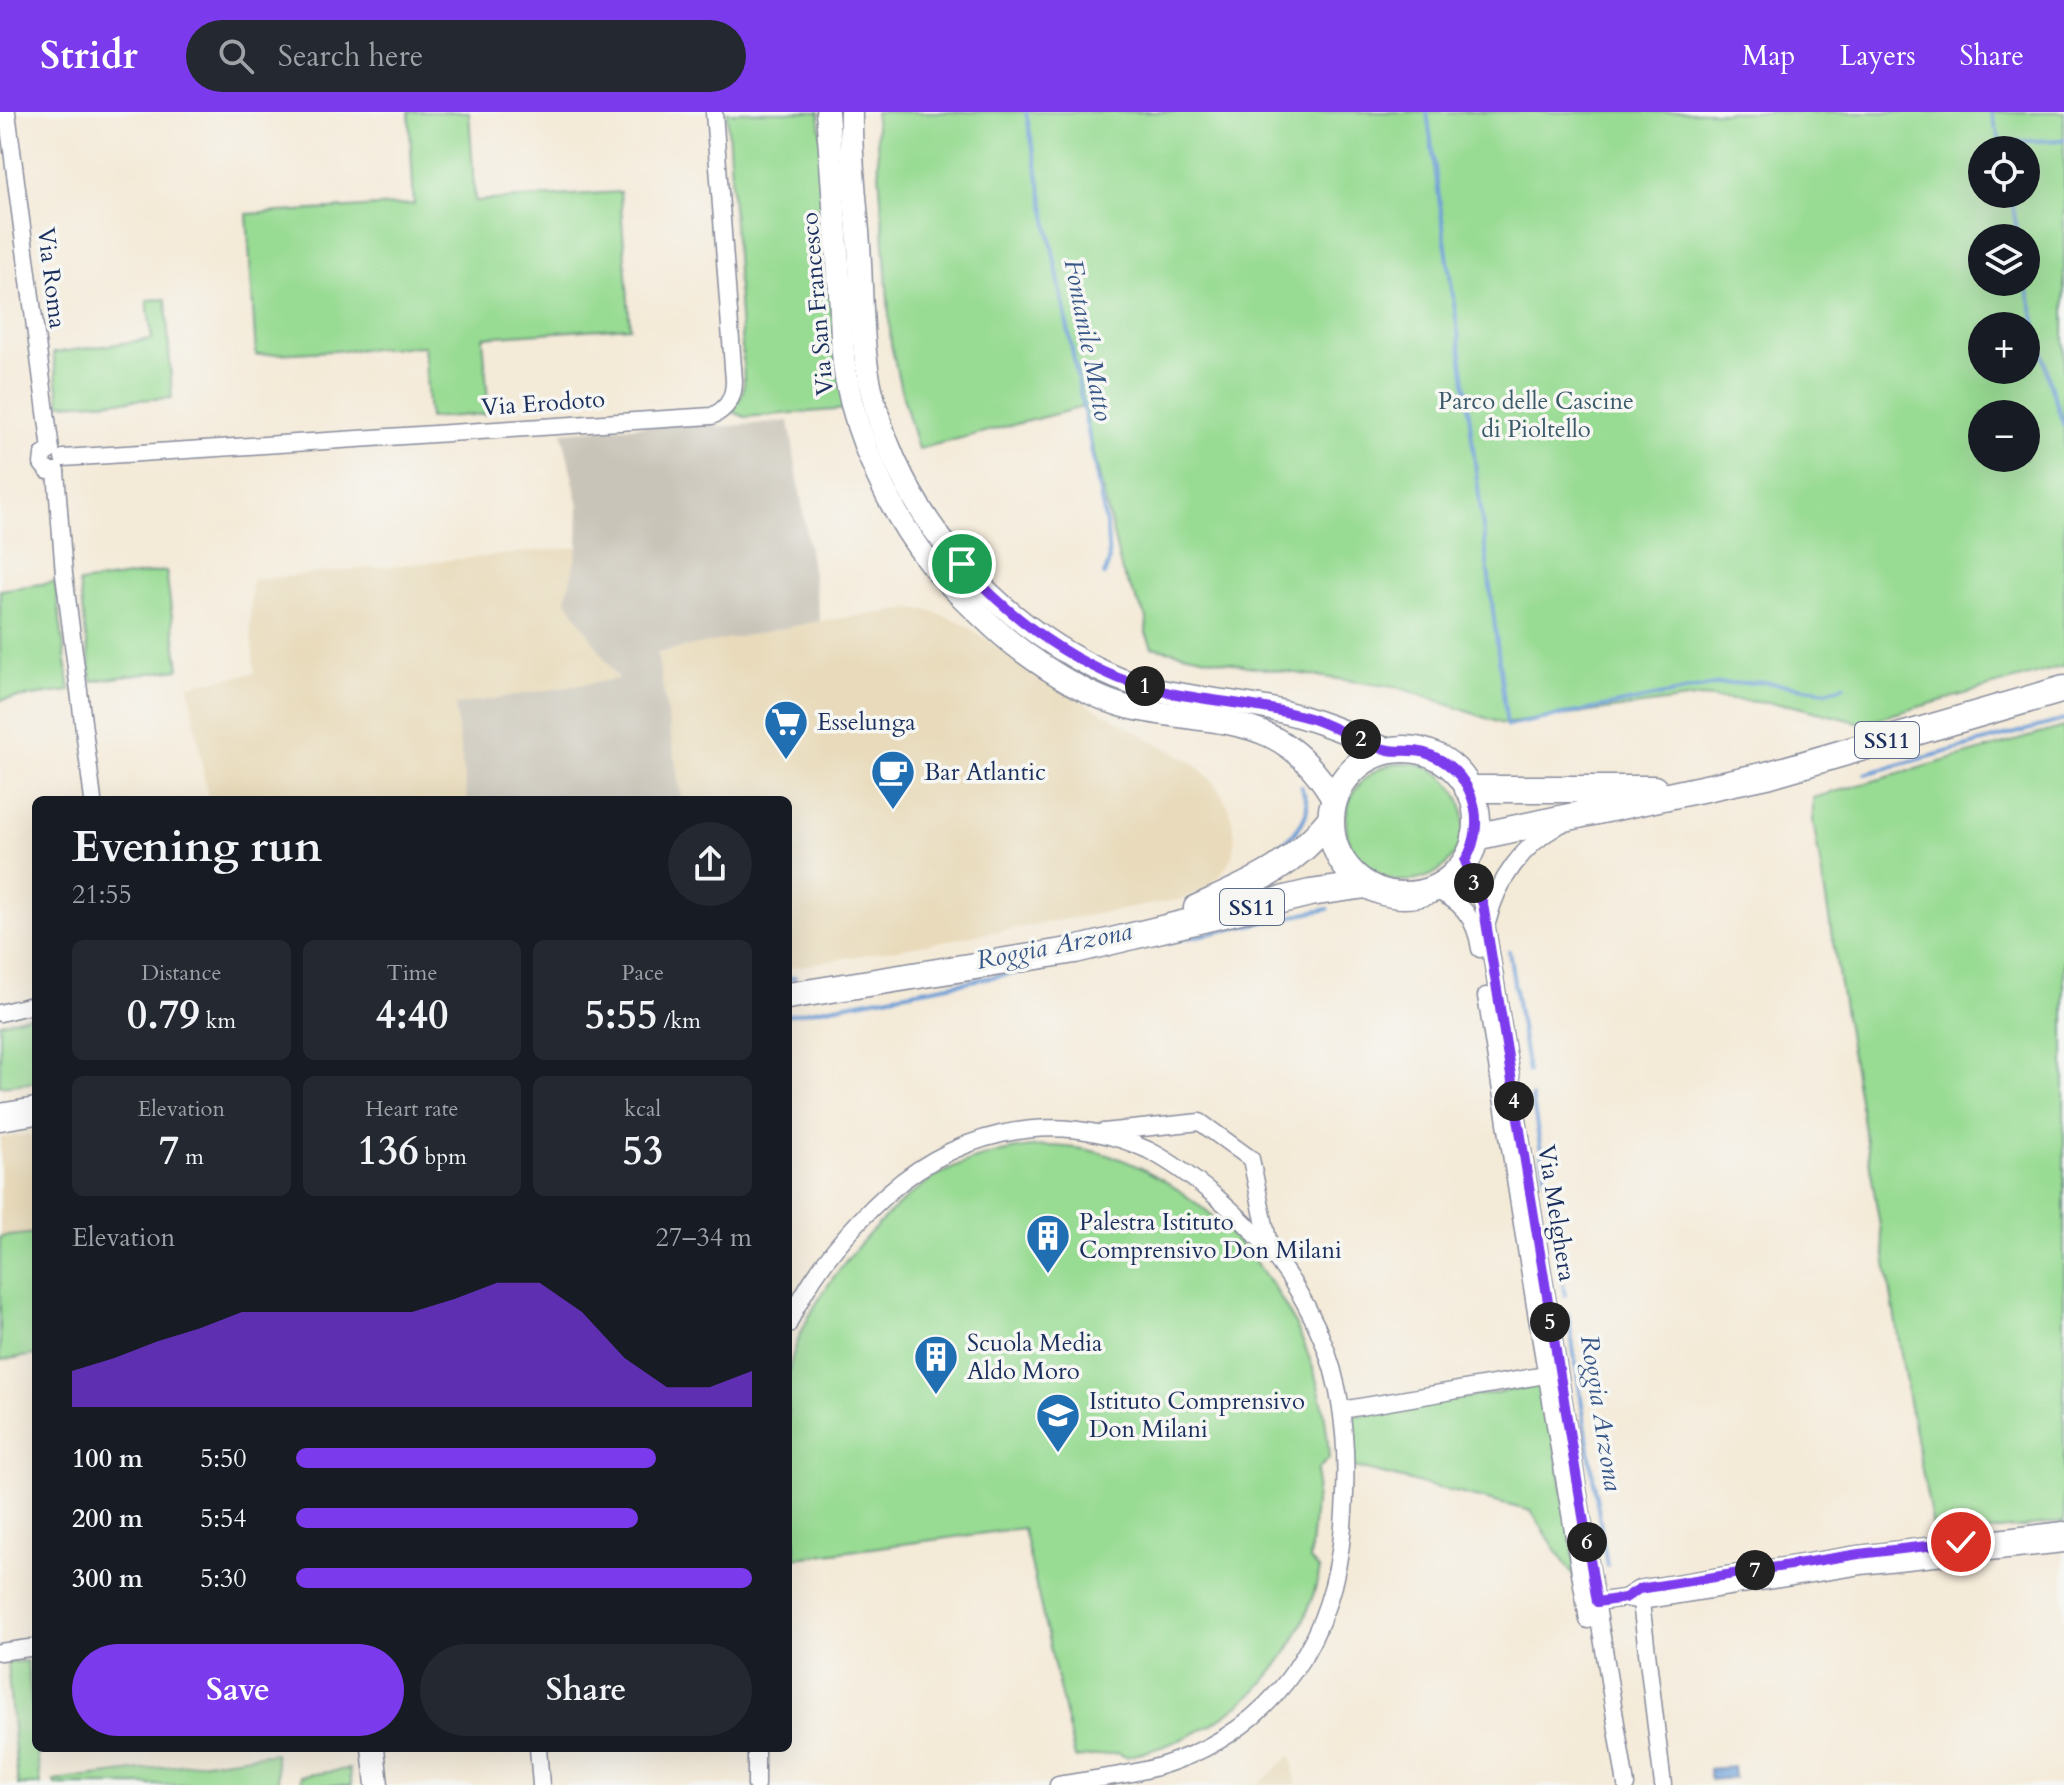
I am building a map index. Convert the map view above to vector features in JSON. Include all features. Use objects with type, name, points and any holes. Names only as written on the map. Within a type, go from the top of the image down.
[{"type":"main road","name":"SS11","points":[[1470,849],[1573,817],[1767,775],[2064,689]]},
{"type":"main road","points":[[1390,751],[1410,750],[1436,757],[1457,772],[1468,789],[1476,812],[1470,849],[1449,879],[1432,890]]},
{"type":"main road","name":"SS11","points":[[1139,934],[1264,878],[1304,849],[1332,810],[1342,782],[1355,768],[1372,757],[1390,751]]},
{"type":"main road","name":"SS11","points":[[1468,789],[1709,789]]},
{"type":"main road","points":[[1332,810],[1337,853],[1351,873],[1366,885]]},
{"type":"main road","name":"SS11","points":[[792,995],[1051,955],[1310,893],[1366,885],[1395,895],[1432,890]]},
{"type":"main road","points":[[0,1101],[32,1097]]},
{"type":"main road","points":[[0,1117],[32,1112]]},
{"type":"street","name":"Via Roma","points":[[7,112],[57,460],[64,574],[92,796]]},
{"type":"street","name":"Via Erodoto","points":[[57,460],[712,416],[718,413],[730,400],[734,381],[714,112]]},
{"type":"street","name":"Via San Francesco","points":[[827,112],[849,389],[862,435],[881,479],[902,519],[932,564],[1007,640],[1046,667],[1103,699],[1123,707],[1247,727],[1269,734],[1297,751],[1313,768],[1332,810]]},
{"type":"street","name":"Via San Francesco","points":[[851,112],[870,386],[884,433],[907,484],[936,532],[962,564],[1025,625],[1056,646],[1116,677],[1147,687],[1310,718],[1390,751]]},
{"type":"street","points":[[0,200],[18,197]]},
{"type":"street","name":"Via Melghera","points":[[1487,933],[1490,909],[1521,854],[1540,835],[1573,817]]},
{"type":"street","name":"Via Melghera","points":[[1470,849],[1483,904],[1553,1374],[1591,1602],[1626,1785]]},
{"type":"street","name":"Via Melghera","points":[[1432,890],[1450,895],[1478,934],[1500,1090],[1553,1374]]},
{"type":"street","points":[[0,1013],[32,1005]]},
{"type":"street","points":[[792,1317],[808,1285],[844,1237],[888,1192],[925,1164],[969,1143],[1012,1132],[1046,1129],[1093,1133],[1200,1122],[1251,1159],[1271,1251]]},
{"type":"street","points":[[1058,1785],[1114,1781],[1175,1761],[1233,1732],[1275,1695],[1308,1650],[1331,1599],[1341,1554],[1347,1469],[1342,1410],[1333,1369],[1317,1327],[1271,1251],[1232,1210],[1178,1168],[1137,1146],[1093,1133]]},
{"type":"street","points":[[1342,1410],[1553,1374]]},
{"type":"street","points":[[1635,1596],[1859,1554],[2064,1530]]},
{"type":"street","points":[[1591,1602],[1861,1566],[2064,1544]]},
{"type":"street","points":[[1635,1596],[1663,1785]]},
{"type":"street","name":"Via Melghera","points":[[1591,1602],[1617,1785]]},
{"type":"street","points":[[0,1652],[32,1648]]},
{"type":"street","points":[[373,1752],[377,1785]]},
{"type":"street","points":[[538,1752],[541,1785]]},
{"type":"street","points":[[756,1752],[756,1785]]},
{"type":"shaded area","points":[[710,421],[720,427],[789,421],[820,621],[657,653],[681,796],[466,796],[455,705],[618,679],[566,599],[578,547],[579,506],[562,432]]},
{"type":"shaded area","points":[[578,547],[567,599],[618,680],[455,705],[466,796],[207,796],[189,685],[255,673],[250,625],[252,580]]},
{"type":"shaded area","points":[[911,609],[929,610],[961,622],[1053,685],[1195,764],[1214,783],[1229,807],[1235,836],[1232,858],[1204,890],[1177,900],[792,967],[792,796],[681,796],[657,653],[820,621]]},
{"type":"shaded area","points":[[32,1134],[32,1233],[0,1237],[0,1138]]},
{"type":"shaded area","points":[[1291,1755],[1297,1785],[1257,1785]]},
{"type":"green space","points":[[409,112],[469,112],[475,201],[620,192],[630,327],[483,337],[489,414],[429,418],[424,346],[256,355],[247,214],[414,204]]},
{"type":"green space","points":[[727,112],[819,112],[847,409],[745,417],[733,412],[743,392],[744,381]]},
{"type":"green space","name":"Parco delle Cascine di Pioltello","points":[[875,112],[2064,112],[2064,666],[1862,723],[1789,705],[1701,697],[1503,724],[1401,688],[1253,667],[1152,647],[1146,633],[1147,619],[1122,572],[1083,407],[918,449],[891,344]]},
{"type":"green space","points":[[166,299],[172,398],[60,404],[53,353],[152,339],[147,300]]},
{"type":"green space","points":[[166,571],[179,669],[92,681],[79,583]]},
{"type":"green space","points":[[55,582],[70,691],[0,700],[0,590]]},
{"type":"green space","points":[[2064,727],[2064,1522],[1935,1538],[1909,1402],[1813,821],[1813,798]]},
{"type":"green space","points":[[1405,763],[1438,773],[1454,789],[1464,822],[1454,855],[1438,871],[1405,881],[1372,871],[1356,855],[1346,822],[1356,789],[1372,773]]},
{"type":"green space","points":[[32,1015],[32,1082],[0,1086],[0,1023]]},
{"type":"green space","name":"Istituto Comprensivo Don Milani","points":[[1067,1147],[1126,1161],[1162,1179],[1225,1228],[1272,1285],[1291,1316],[1318,1385],[1325,1421],[1329,1459],[1318,1469],[1310,1560],[1320,1570],[1309,1607],[1294,1639],[1275,1668],[1252,1694],[1226,1715],[1196,1733],[1126,1757],[1118,1753],[1075,1758],[1023,1528],[796,1558],[795,1526],[792,1525],[792,1359],[807,1321],[845,1262],[893,1210],[941,1174],[966,1162],[1019,1149]]},
{"type":"green space","points":[[32,1233],[32,1356],[0,1360],[0,1237]]},
{"type":"green space","points":[[1545,1385],[1579,1585],[1531,1511],[1350,1466],[1346,1417]]},
{"type":"green space","points":[[27,1661],[32,1705],[32,1752],[37,1752],[41,1785],[18,1785],[7,1663]]},
{"type":"green space","points":[[275,1753],[279,1785],[55,1785],[54,1781]]},
{"type":"green space","points":[[349,1769],[352,1785],[302,1785],[301,1776]]},
{"type":"water","points":[[1733,1767],[1734,1778],[1710,1780],[1709,1769]]},
{"type":"waterway","name":"Fontanile Matto","points":[[1026,112],[1107,530],[1109,562],[1104,575]]},
{"type":"waterway","points":[[1427,112],[1466,389],[1507,726],[1720,684],[1764,682],[1826,691],[1844,686]]},
{"type":"waterway","points":[[1991,112],[1999,136]]},
{"type":"waterway","points":[[2040,141],[2064,140]]},
{"type":"waterway","points":[[2013,208],[2016,224]]},
{"type":"waterway","points":[[2029,296],[2049,381],[2064,426]]},
{"type":"waterway","name":"Roggia Arzona","points":[[1865,774],[2064,720]]},
{"type":"waterway","points":[[1228,876],[1276,848],[1298,828],[1305,817],[1307,805],[1301,787]]},
{"type":"waterway","name":"Roggia Arzona","points":[[1124,951],[1328,909]]},
{"type":"waterway","name":"Roggia Arzona","points":[[1509,951],[1528,1072]]},
{"type":"waterway","name":"Roggia Arzona","points":[[792,1014],[1041,968]]},
{"type":"waterway","name":"Roggia Arzona","points":[[1532,1097],[1565,1295]]},
{"type":"waterway","name":"Roggia Arzona","points":[[1568,1314],[1607,1566]]},
{"type":"place","name":"Esselunga","points":[[786,761]]},
{"type":"place","name":"Bar Atlantic","points":[[893,811]]},
{"type":"place","name":"Palestra Istituto Comprensivo Don Milani","points":[[1048,1275]]},
{"type":"place","name":"Scuola Media Aldo Moro","points":[[936,1396]]},
{"type":"place","name":"Istituto Comprensivo Don Milani","points":[[1058,1454]]},
{"type":"route","points":[[962,564],[980,585],[1025,625],[1056,646],[1116,677],[1147,687],[1310,718],[1390,751],[1407,749],[1423,752],[1450,766],[1467,786],[1477,822],[1475,839],[1465,861],[1483,904],[1597,1602],[1625,1598],[1639,1589],[1859,1554],[1961,1542]]}]
